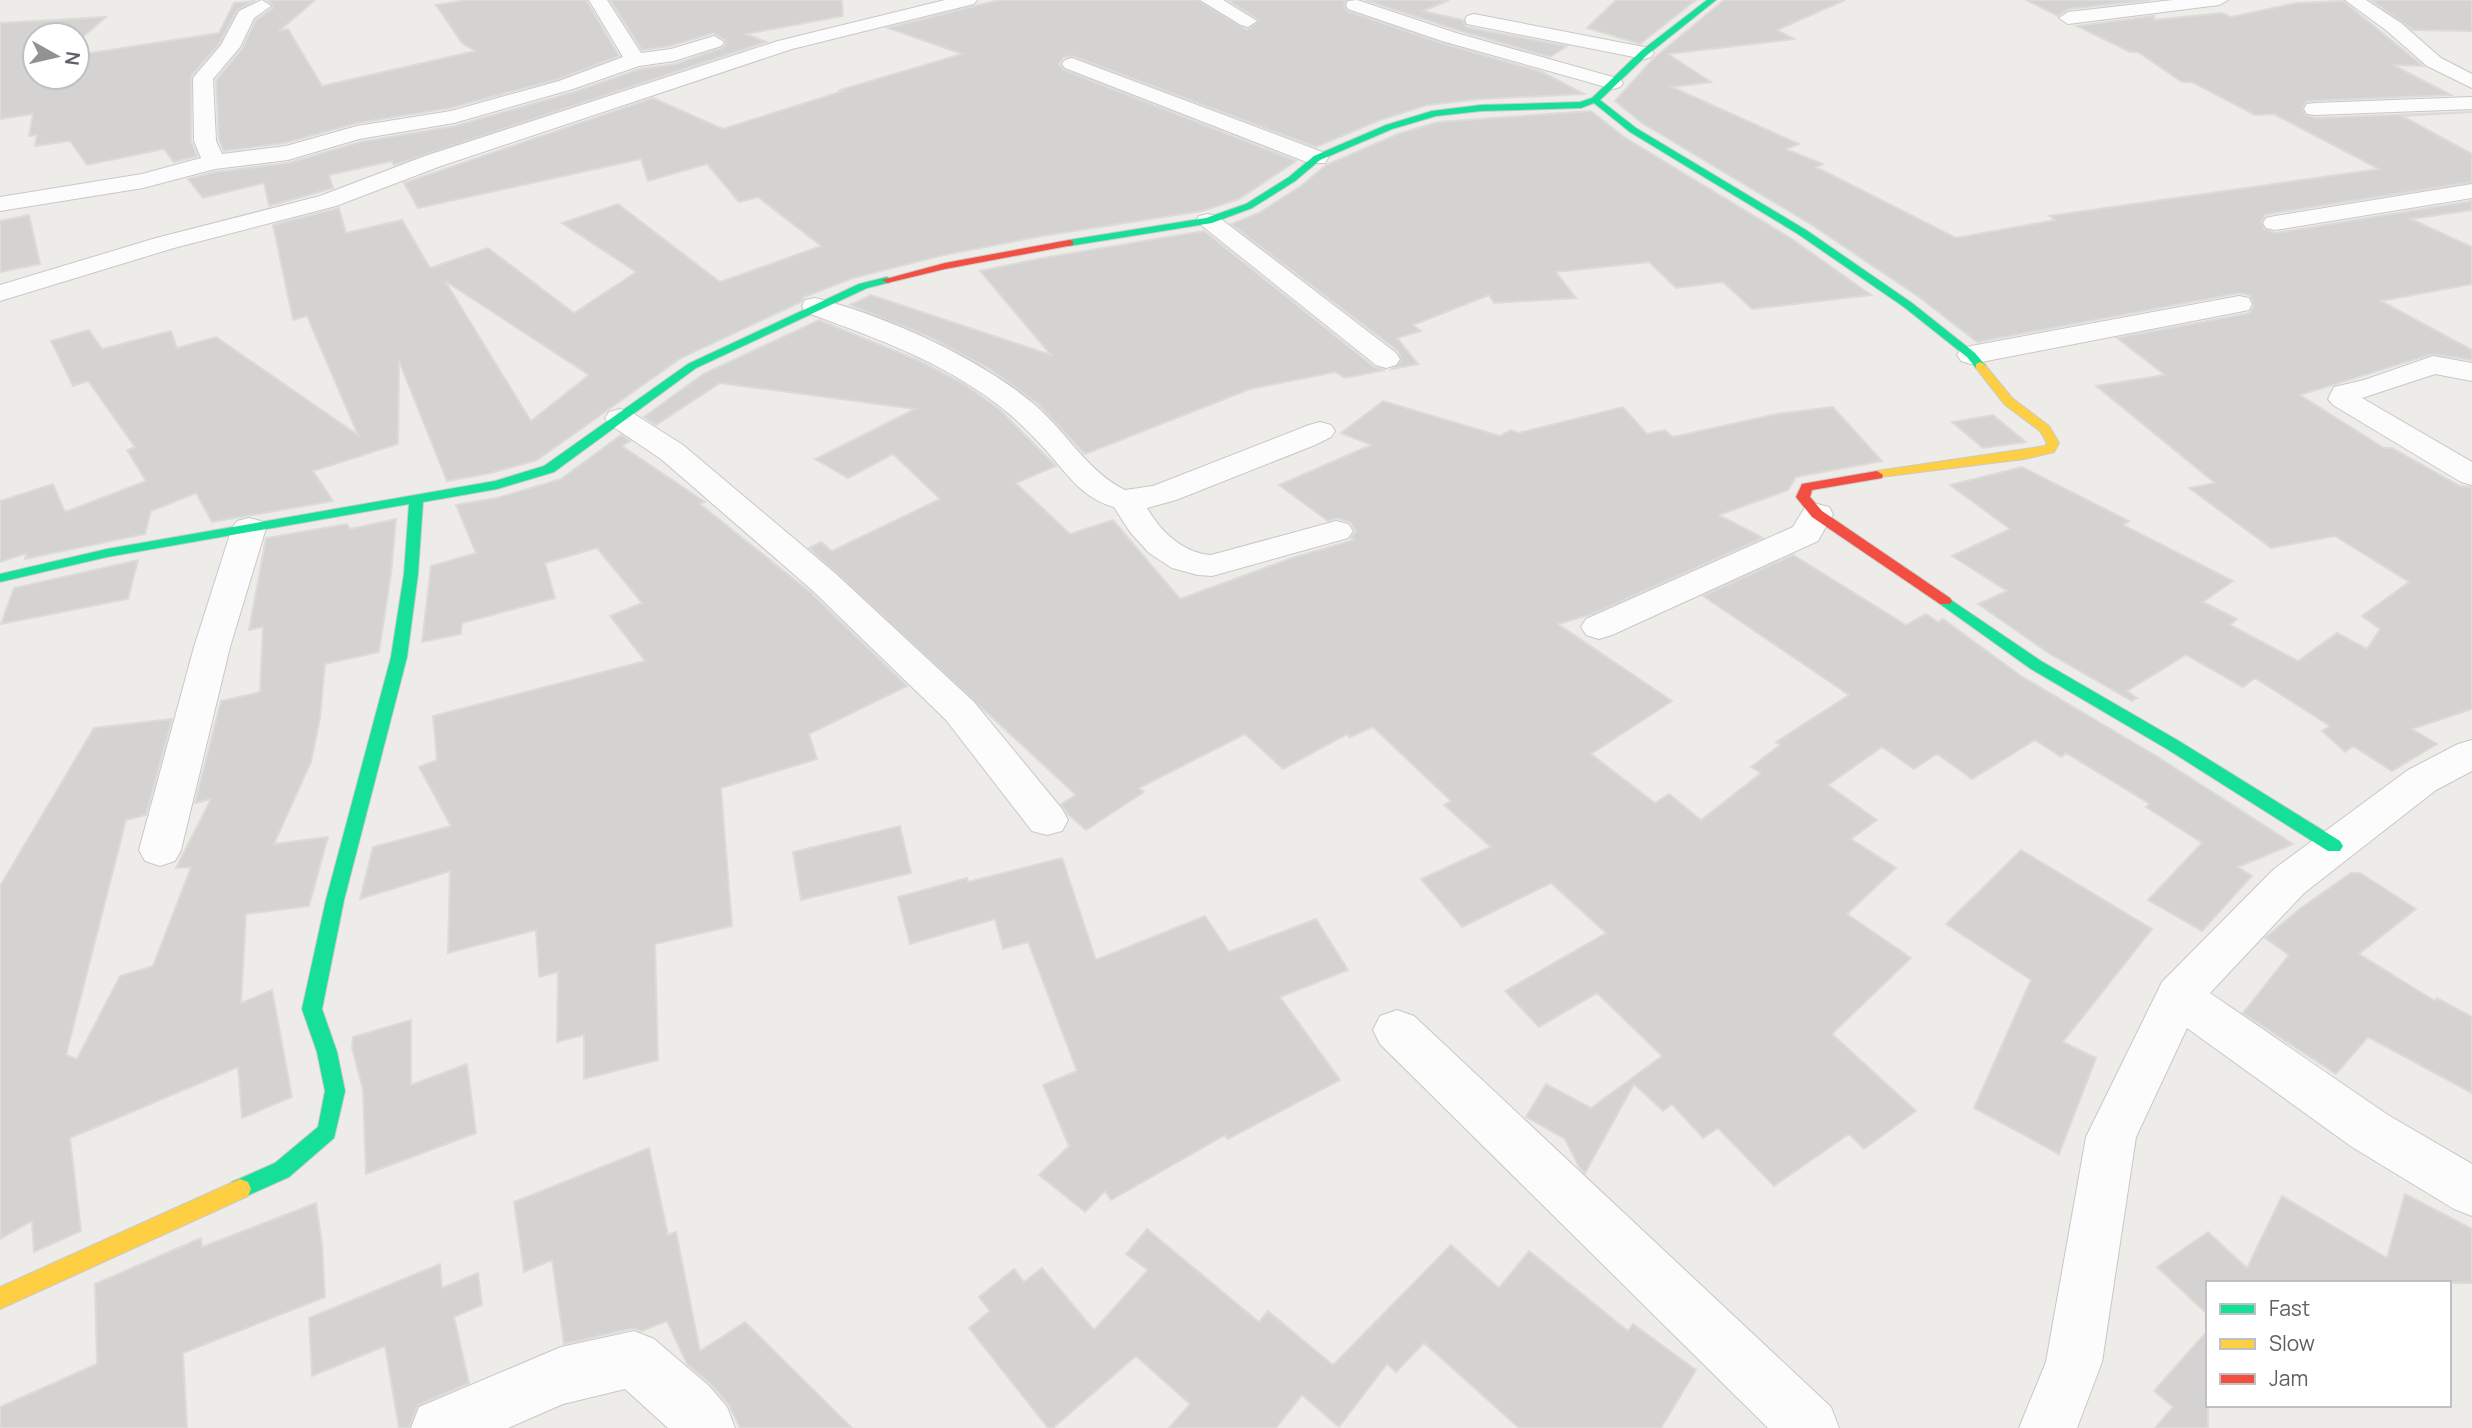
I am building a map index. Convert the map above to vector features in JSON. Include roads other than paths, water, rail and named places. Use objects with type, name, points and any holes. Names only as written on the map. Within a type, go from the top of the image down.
[{"type":"street","points":[[598,0],[635,60]]},
{"type":"street","points":[[0,293],[165,243],[328,201],[433,161],[826,33],[866,27],[968,0]]},
{"type":"street","points":[[1209,0],[1248,21]]},
{"type":"street","points":[[0,578],[107,553],[497,485],[549,469],[692,366],[815,306],[863,286],[945,266],[1043,247],[1208,221],[1249,206],[1292,180],[1317,158],[1389,127],[1434,113],[1481,108],[1581,105],[1595,100],[1644,53],[1712,0]]},
{"type":"street","points":[[2068,18],[2219,0]]},
{"type":"street","points":[[2354,0],[2394,27],[2434,62],[2472,82]]},
{"type":"street","points":[[1356,5],[1449,37],[1613,83]]},
{"type":"street","points":[[214,162],[205,141],[203,78],[230,47],[246,15],[262,6]]},
{"type":"street","points":[[1460,16],[1644,53]]},
{"type":"street","points":[[765,31],[826,33]]},
{"type":"street","points":[[0,204],[143,181],[214,162],[260,158],[357,133],[454,117],[566,86],[635,60],[674,55],[730,37]]},
{"type":"street","points":[[1072,64],[1317,158]]},
{"type":"street","points":[[1595,100],[1633,130],[1847,262],[1908,305],[1971,355],[2008,401],[2045,429],[2053,443],[2050,449],[2025,456],[1887,473],[1807,487],[1803,498],[1817,514],[1868,546],[2036,665],[2173,745],[2334,846]]},
{"type":"street","points":[[2315,109],[2472,103]]},
{"type":"street","points":[[2275,223],[2472,191]]},
{"type":"street","points":[[1208,221],[1258,261],[1330,312],[1386,359]]},
{"type":"street","points":[[1971,355],[2239,303]]},
{"type":"street","points":[[815,306],[894,335],[956,363],[1017,406],[1108,495],[1127,501],[1151,497],[1262,458],[1320,431]]},
{"type":"street","points":[[2472,372],[2433,365],[2372,387],[2344,393],[2343,399],[2472,475]]},
{"type":"street","points":[[620,418],[672,452],[824,582],[960,711],[1047,820]]},
{"type":"street","points":[[0,1298],[282,1171],[327,1132],[335,1091],[327,1052],[312,1009],[335,900],[399,657],[411,574],[416,500]]},
{"type":"street","points":[[1127,501],[1139,526],[1177,559],[1194,566],[1212,566],[1336,531]]},
{"type":"street","points":[[1599,627],[1806,534],[1817,514]]},
{"type":"street","points":[[160,850],[209,659],[249,528]]},
{"type":"street","points":[[2048,1428],[2074,1362],[2110,1137],[2178,996],[2289,881],[2422,780],[2472,754]]},
{"type":"street","points":[[2178,996],[2371,1131],[2472,1192]]},
{"type":"street","points":[[1397,1030],[1810,1428]]},
{"type":"street","points":[[440,1428],[561,1376],[634,1359],[688,1407],[706,1428]]}]
